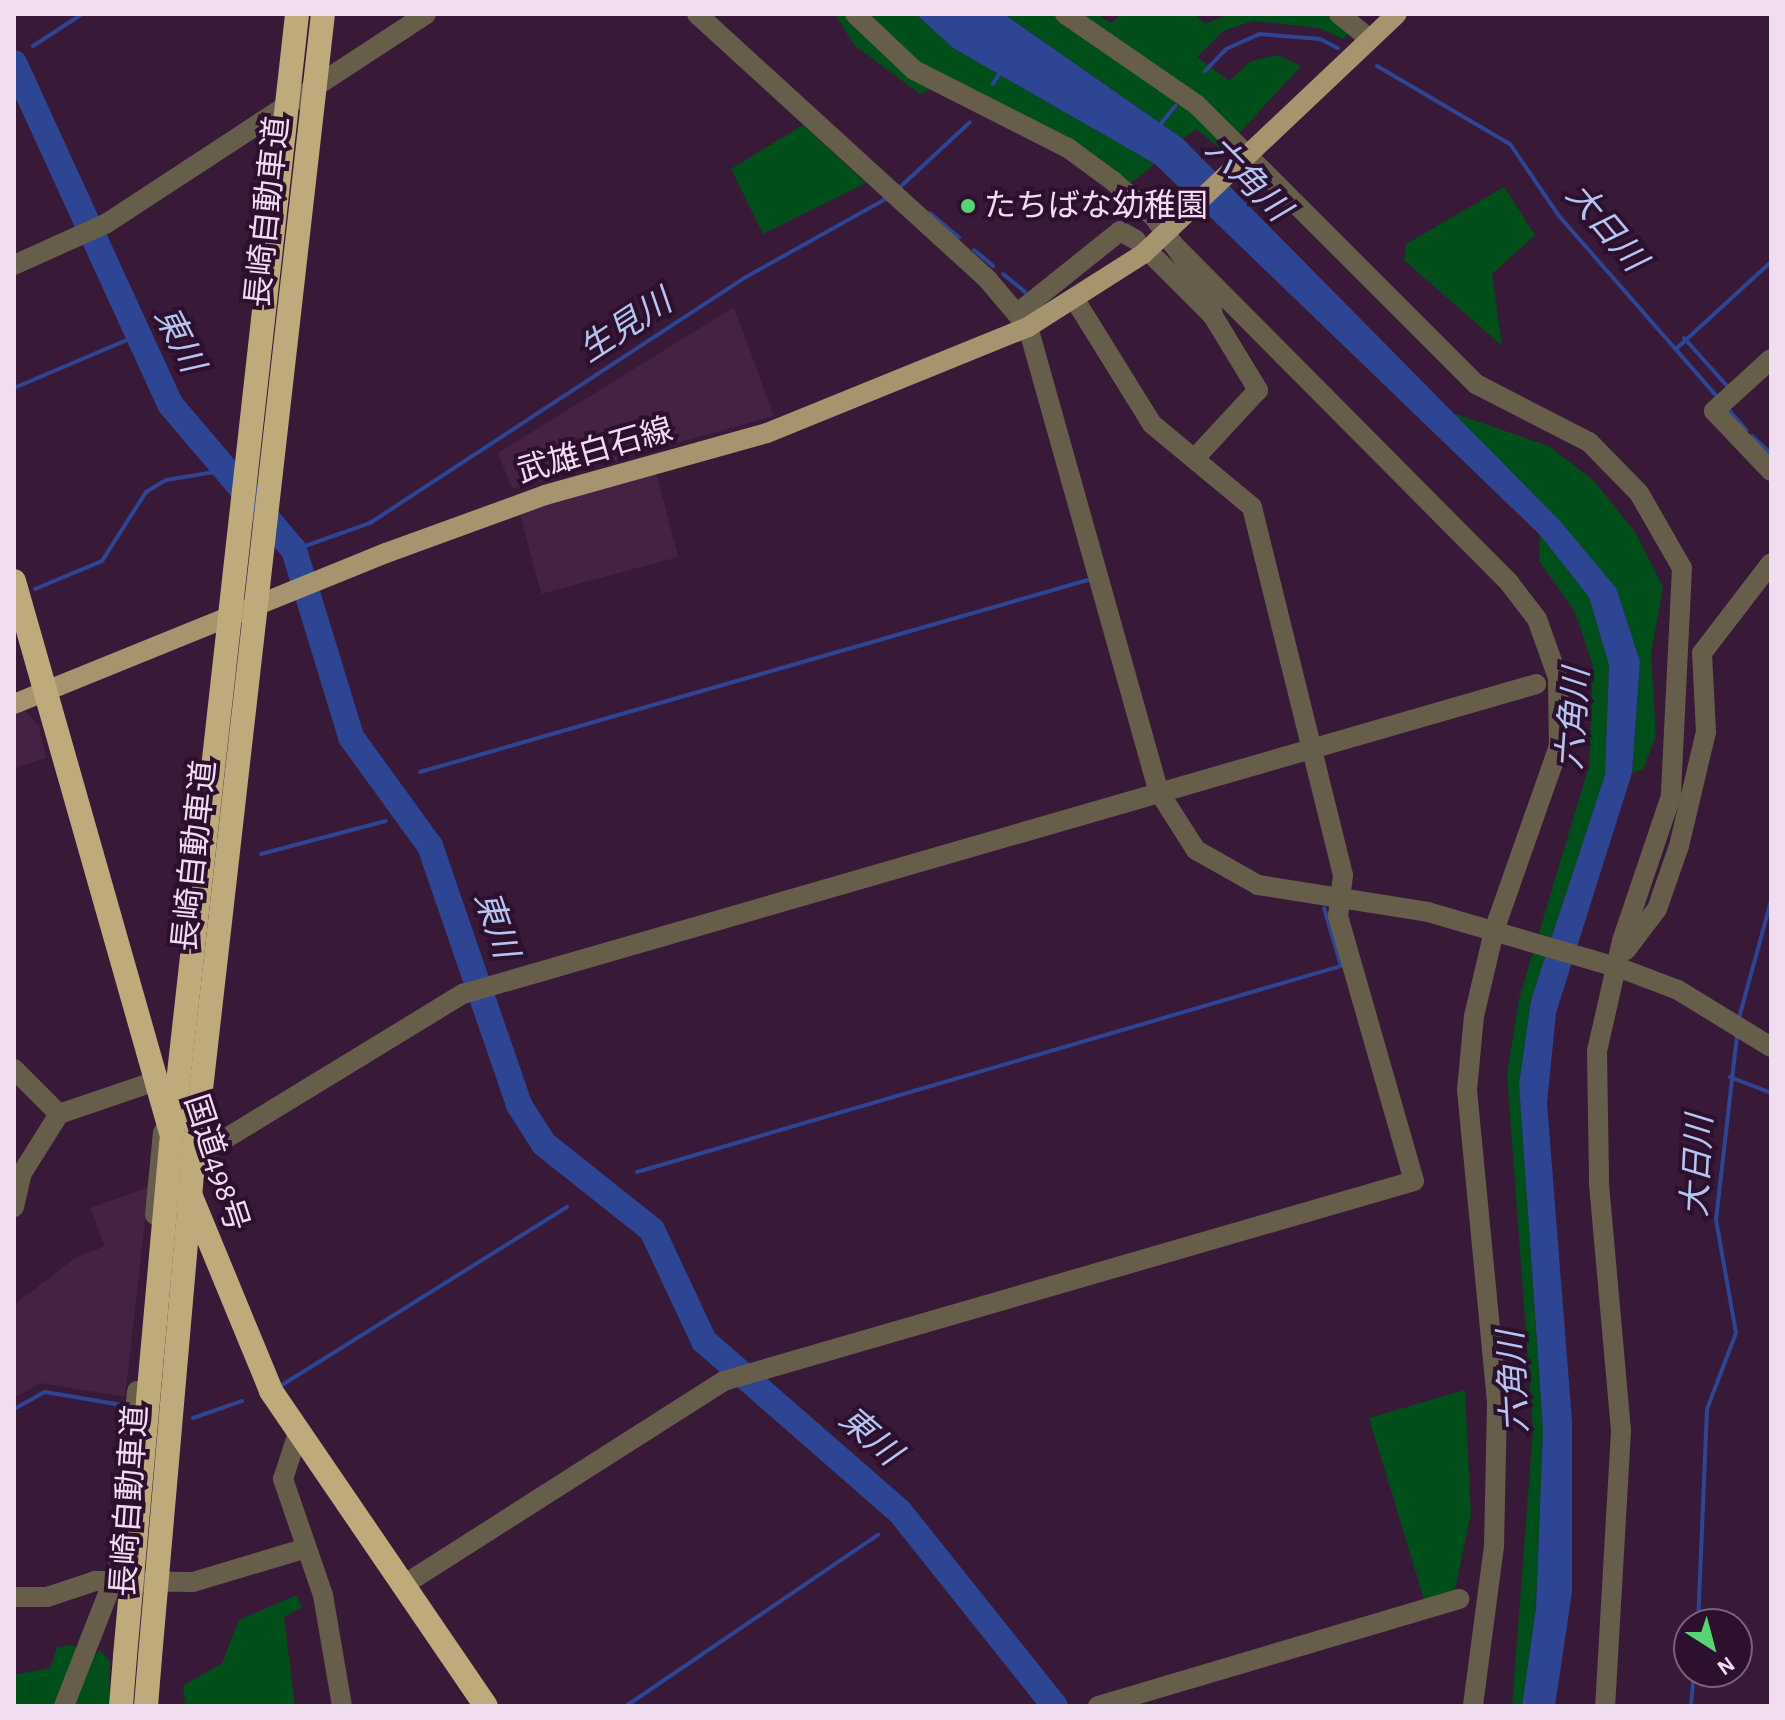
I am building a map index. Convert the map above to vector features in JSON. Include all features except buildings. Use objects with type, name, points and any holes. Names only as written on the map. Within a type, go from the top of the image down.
[{"type":"highway","name":"長崎自動車道","points":[[121,1706],[171,1145],[297,14]]},
{"type":"highway","name":"長崎自動車道","points":[[146,1706],[194,1151],[323,14]]},
{"type":"highway","name":"国道498号","points":[[14,581],[18,607],[45,691],[166,1117],[247,1346],[297,1436],[486,1706]]},
{"type":"main road","points":[[1248,156],[1397,14]]},
{"type":"main road","name":"武雄白石線","points":[[14,704],[400,548],[545,495],[767,433],[1075,300],[1169,230],[1248,156]]},
{"type":"street","points":[[14,265],[107,223],[426,14]]},
{"type":"street","points":[[697,14],[1024,320],[1159,792],[1196,850],[1235,877],[1297,894],[1342,894],[1617,963],[1731,1021],[1763,1042]]},
{"type":"street","points":[[855,14],[914,70],[1068,148],[1169,230],[1510,584],[1551,645],[1559,746],[1474,1016],[1467,1090],[1497,1404],[1494,1546],[1473,1706]]},
{"type":"street","points":[[1065,14],[1197,105],[1476,384],[1560,424],[1621,471],[1672,544],[1684,586],[1677,764],[1617,963],[1596,1072],[1621,1431],[1605,1706]]},
{"type":"street","points":[[1339,14],[1370,39]]},
{"type":"street","points":[[1169,230],[1210,296],[1213,316]]},
{"type":"street","points":[[1024,320],[1120,231],[1136,240]]},
{"type":"street","points":[[1155,258],[1213,316],[1258,390],[1194,459]]},
{"type":"street","points":[[402,1586],[724,1381],[1414,1181],[1338,916],[1342,894],[1328,813],[1306,749],[1252,507],[1194,459],[1128,394],[1075,300]]},
{"type":"street","points":[[1771,359],[1722,402],[1751,458],[1771,471]]},
{"type":"street","points":[[1617,963],[1657,909],[1679,846],[1706,732],[1702,653],[1771,563]]},
{"type":"street","points":[[181,1166],[463,994],[1536,684]]},
{"type":"street","points":[[14,1069],[59,1114]]},
{"type":"street","points":[[14,1207],[22,1173],[59,1114],[156,1081]]},
{"type":"street","points":[[64,1706],[113,1581],[154,1174],[166,1117]]},
{"type":"street","points":[[297,1436],[283,1479],[323,1595],[342,1706]]},
{"type":"street","points":[[14,1597],[113,1581],[193,1582],[306,1548]]},
{"type":"street","points":[[1098,1706],[1459,1599]]},
{"type":"shaded area","points":[[734,307],[774,416],[512,489],[498,453]]},
{"type":"shaded area","points":[[656,473],[679,557],[541,594],[519,510]]},
{"type":"shaded area","points":[[14,698],[39,726],[46,758],[14,768]]},
{"type":"shaded area","points":[[149,1187],[125,1397],[40,1383],[14,1398],[14,1305],[75,1258],[105,1246],[90,1208]]},
{"type":"green space","points":[[835,14],[916,14],[953,48],[1155,164],[1120,192],[1072,155],[934,88],[920,94],[854,45]]},
{"type":"green space","points":[[1004,14],[1097,14],[1111,23],[1122,14],[1195,14],[1205,24],[1229,14],[1325,14],[1350,32],[1343,39],[1319,28],[1253,21],[1223,31],[1197,57],[1229,81],[1251,61],[1278,55],[1301,66],[1223,151],[1196,129],[1183,139]]},
{"type":"green space","points":[[803,125],[866,183],[763,234],[731,169]]},
{"type":"green space","points":[[1504,187],[1535,235],[1492,274],[1502,346],[1404,260],[1406,244]]},
{"type":"green space","points":[[1453,413],[1549,446],[1593,480],[1635,532],[1663,587],[1651,653],[1656,736],[1643,769],[1632,773],[1640,661],[1616,588]]},
{"type":"green space","points":[[1540,535],[1589,597],[1609,665],[1605,775],[1531,1000],[1519,1084],[1543,1429],[1536,1608],[1522,1706],[1512,1706],[1533,1429],[1507,1074],[1519,999],[1589,766],[1593,666],[1575,612],[1539,561]]},
{"type":"green space","points":[[1465,1390],[1471,1513],[1454,1595],[1425,1603],[1369,1418]]},
{"type":"green space","points":[[296,1595],[302,1607],[284,1617],[295,1706],[185,1706],[183,1686],[222,1663],[239,1620]]},
{"type":"green space","points":[[73,1645],[91,1659],[100,1650],[110,1661],[110,1706],[14,1706],[14,1675],[50,1668],[57,1647]]},
{"type":"water","points":[[916,14],[1004,14],[1183,139],[1559,520],[1616,588],[1640,661],[1632,773],[1556,1013],[1547,1103],[1572,1421],[1572,1592],[1555,1706],[1522,1706],[1536,1608],[1543,1429],[1519,1084],[1531,1000],[1605,775],[1609,665],[1589,597],[1540,535],[1155,164],[953,48]]},
{"type":"waterway","points":[[33,46],[82,14]]},
{"type":"waterway","name":"大日川","points":[[1205,71],[1226,49],[1259,34],[1320,39],[1338,48]]},
{"type":"waterway","name":"東川","points":[[14,63],[170,404],[294,550],[351,737],[430,846],[519,1105],[544,1144],[652,1230],[704,1341],[900,1512],[1055,1706]]},
{"type":"waterway","name":"大日川","points":[[1377,66],[1510,144],[1559,216],[1720,400]]},
{"type":"waterway","name":"生見川","points":[[993,84],[1002,69]]},
{"type":"waterway","name":"大日川","points":[[1159,126],[1175,106]]},
{"type":"waterway","name":"生見川","points":[[898,189],[970,122]]},
{"type":"waterway","name":"生見川","points":[[294,550],[370,523],[746,277],[889,197]]},
{"type":"waterway","points":[[930,213],[959,237]]},
{"type":"waterway","points":[[974,250],[993,266]]},
{"type":"waterway","points":[[1676,349],[1771,262]]},
{"type":"waterway","points":[[1003,274],[1025,292]]},
{"type":"waterway","points":[[14,388],[134,337]]},
{"type":"waterway","points":[[1684,338],[1728,387]]},
{"type":"waterway","name":"大日川","points":[[1728,409],[1746,430]]},
{"type":"waterway","name":"大日川","points":[[1752,436],[1771,454]]},
{"type":"waterway","points":[[35,589],[102,561],[146,492],[166,480],[220,471]]},
{"type":"waterway","points":[[420,772],[1088,580]]},
{"type":"waterway","points":[[261,854],[386,821]]},
{"type":"waterway","name":"大日川","points":[[1739,1018],[1771,901]]},
{"type":"waterway","points":[[637,1172],[1341,966],[1324,908]]},
{"type":"waterway","name":"大日川","points":[[1699,1608],[1707,1409],[1736,1333],[1716,1220],[1737,1035]]},
{"type":"waterway","points":[[1730,1077],[1771,1093]]},
{"type":"waterway","points":[[282,1385],[567,1207]]},
{"type":"waterway","points":[[14,1409],[45,1392],[122,1405]]},
{"type":"waterway","points":[[193,1418],[242,1401]]},
{"type":"waterway","points":[[626,1706],[878,1535]]},
{"type":"waterway","name":"大日川","points":[[1691,1706],[1693,1688]]},
{"type":"place","name":"たちばな幼稚園","points":[[968,206]]},
{"type":"water label","name":"六角川","points":[[1247,180]]},
{"type":"water label","name":"六角川","points":[[1575,719]]},
{"type":"water label","name":"六角川","points":[[1515,1382]]}]
